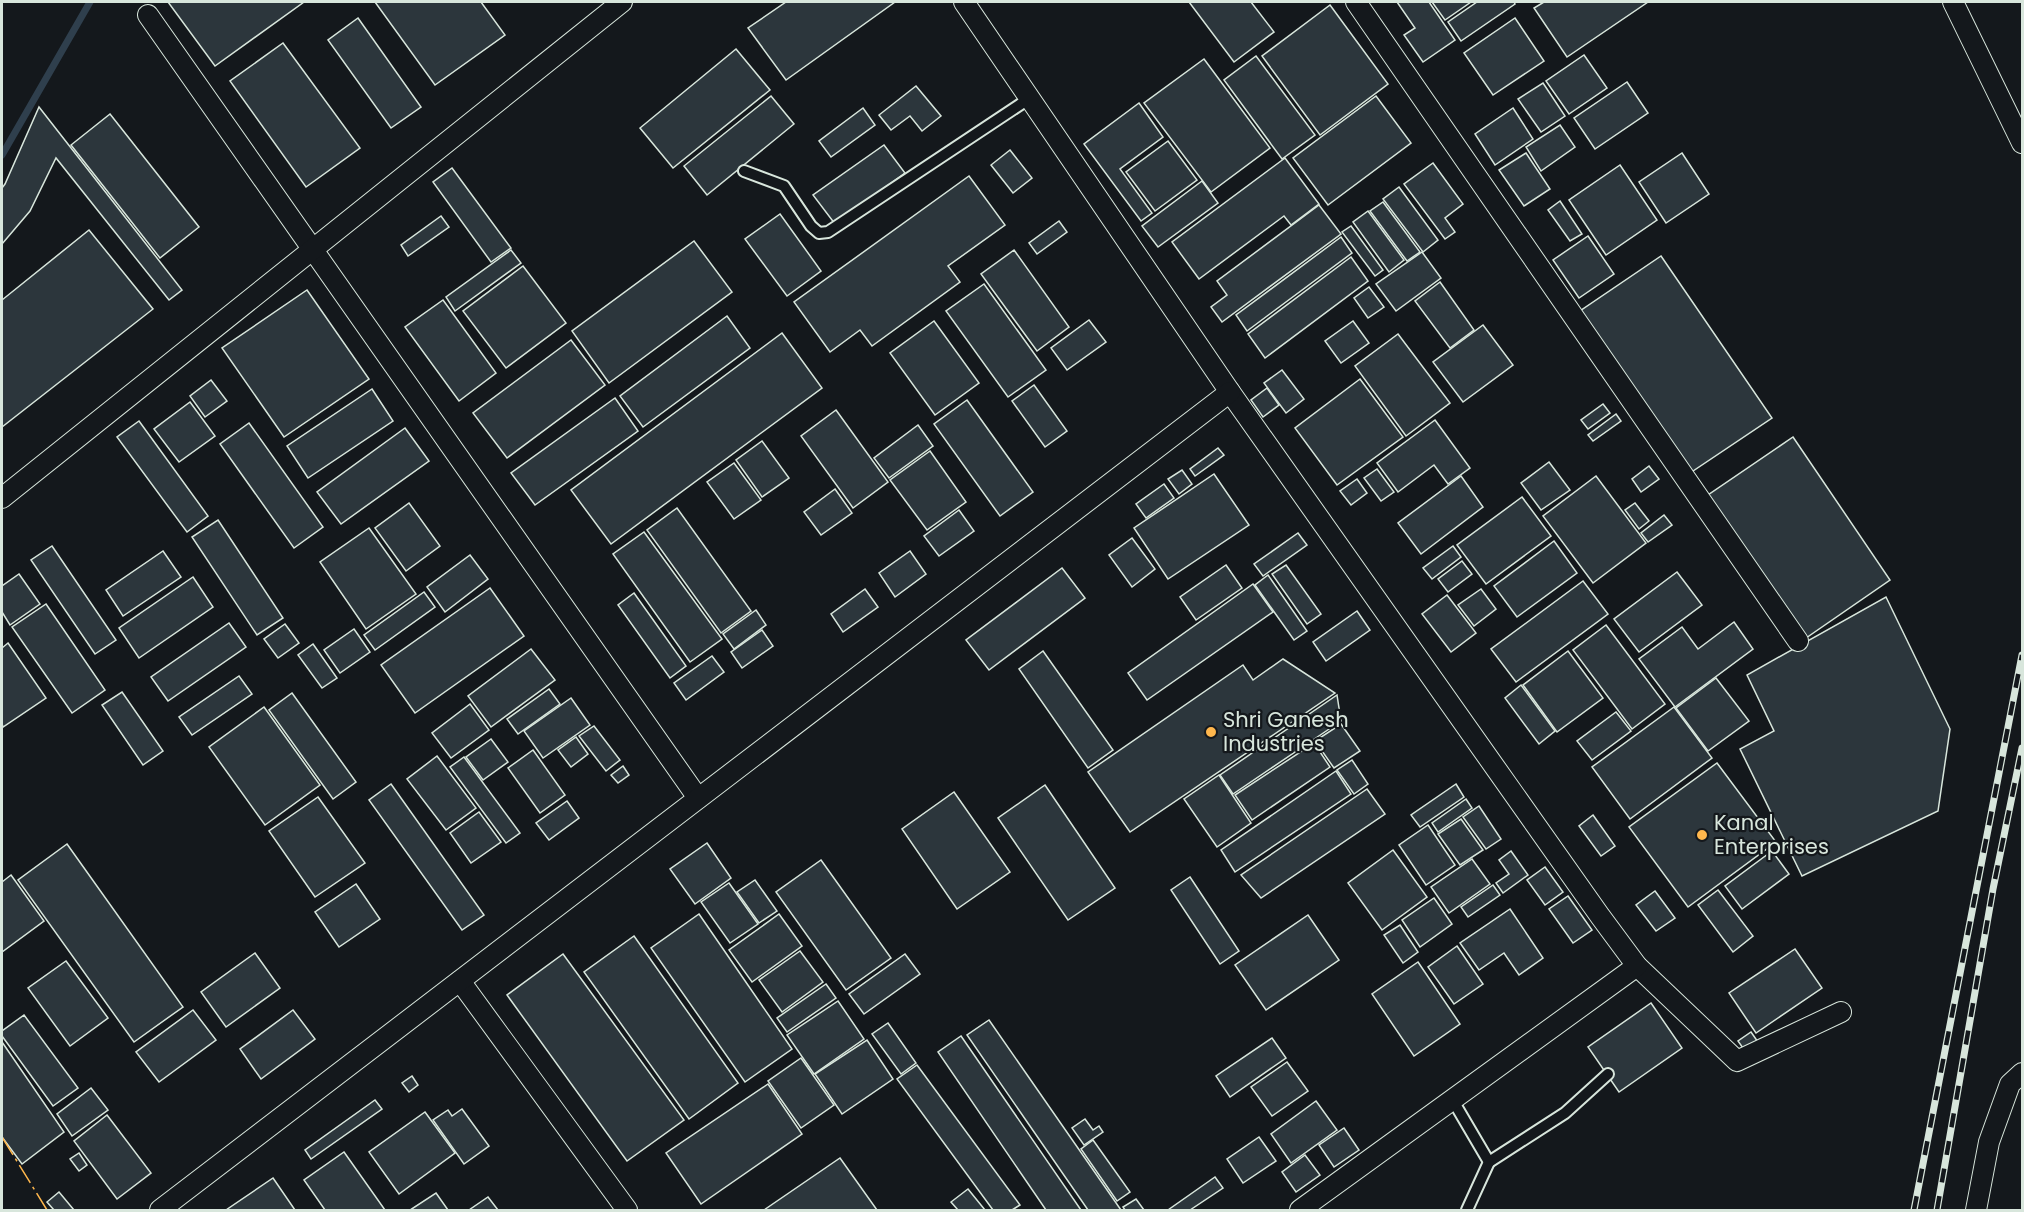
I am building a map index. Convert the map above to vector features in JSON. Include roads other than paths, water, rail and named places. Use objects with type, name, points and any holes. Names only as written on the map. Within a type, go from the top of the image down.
[{"type":"street","points":[[2,498],[622,2]]},
{"type":"street","points":[[964,2],[1230,392],[1637,966],[1737,1061],[1841,1012]]},
{"type":"street","points":[[1356,2],[1798,641]]},
{"type":"street","points":[[1953,2],[2022,143]]},
{"type":"street","points":[[148,15],[698,798]]},
{"type":"street","points":[[160,1210],[1230,392]]},
{"type":"street","points":[[1300,1210],[1637,966]]},
{"type":"street","points":[[460,981],[627,1210]]},
{"type":"street","points":[[1976,1210],[1989,1142],[2010,1084],[2022,1073]]},
{"type":"lane","points":[[744,171],[784,186],[811,226],[819,233],[828,232],[1030,98]]},
{"type":"lane","points":[[1467,1210],[1489,1162],[1565,1113],[1608,1074]]},
{"type":"lane","points":[[1452,1099],[1489,1162]]},
{"type":"waterway","points":[[2,155],[90,2]]},
{"type":"railway","points":[[1914,1210],[2022,655]]},
{"type":"railway","points":[[1937,1210],[1993,889],[2022,748]]},
{"type":"place","name":"Shri Ganesh Industries","points":[[1211,732]]},
{"type":"place","name":"Kanal Enterprises","points":[[1702,835]]}]
